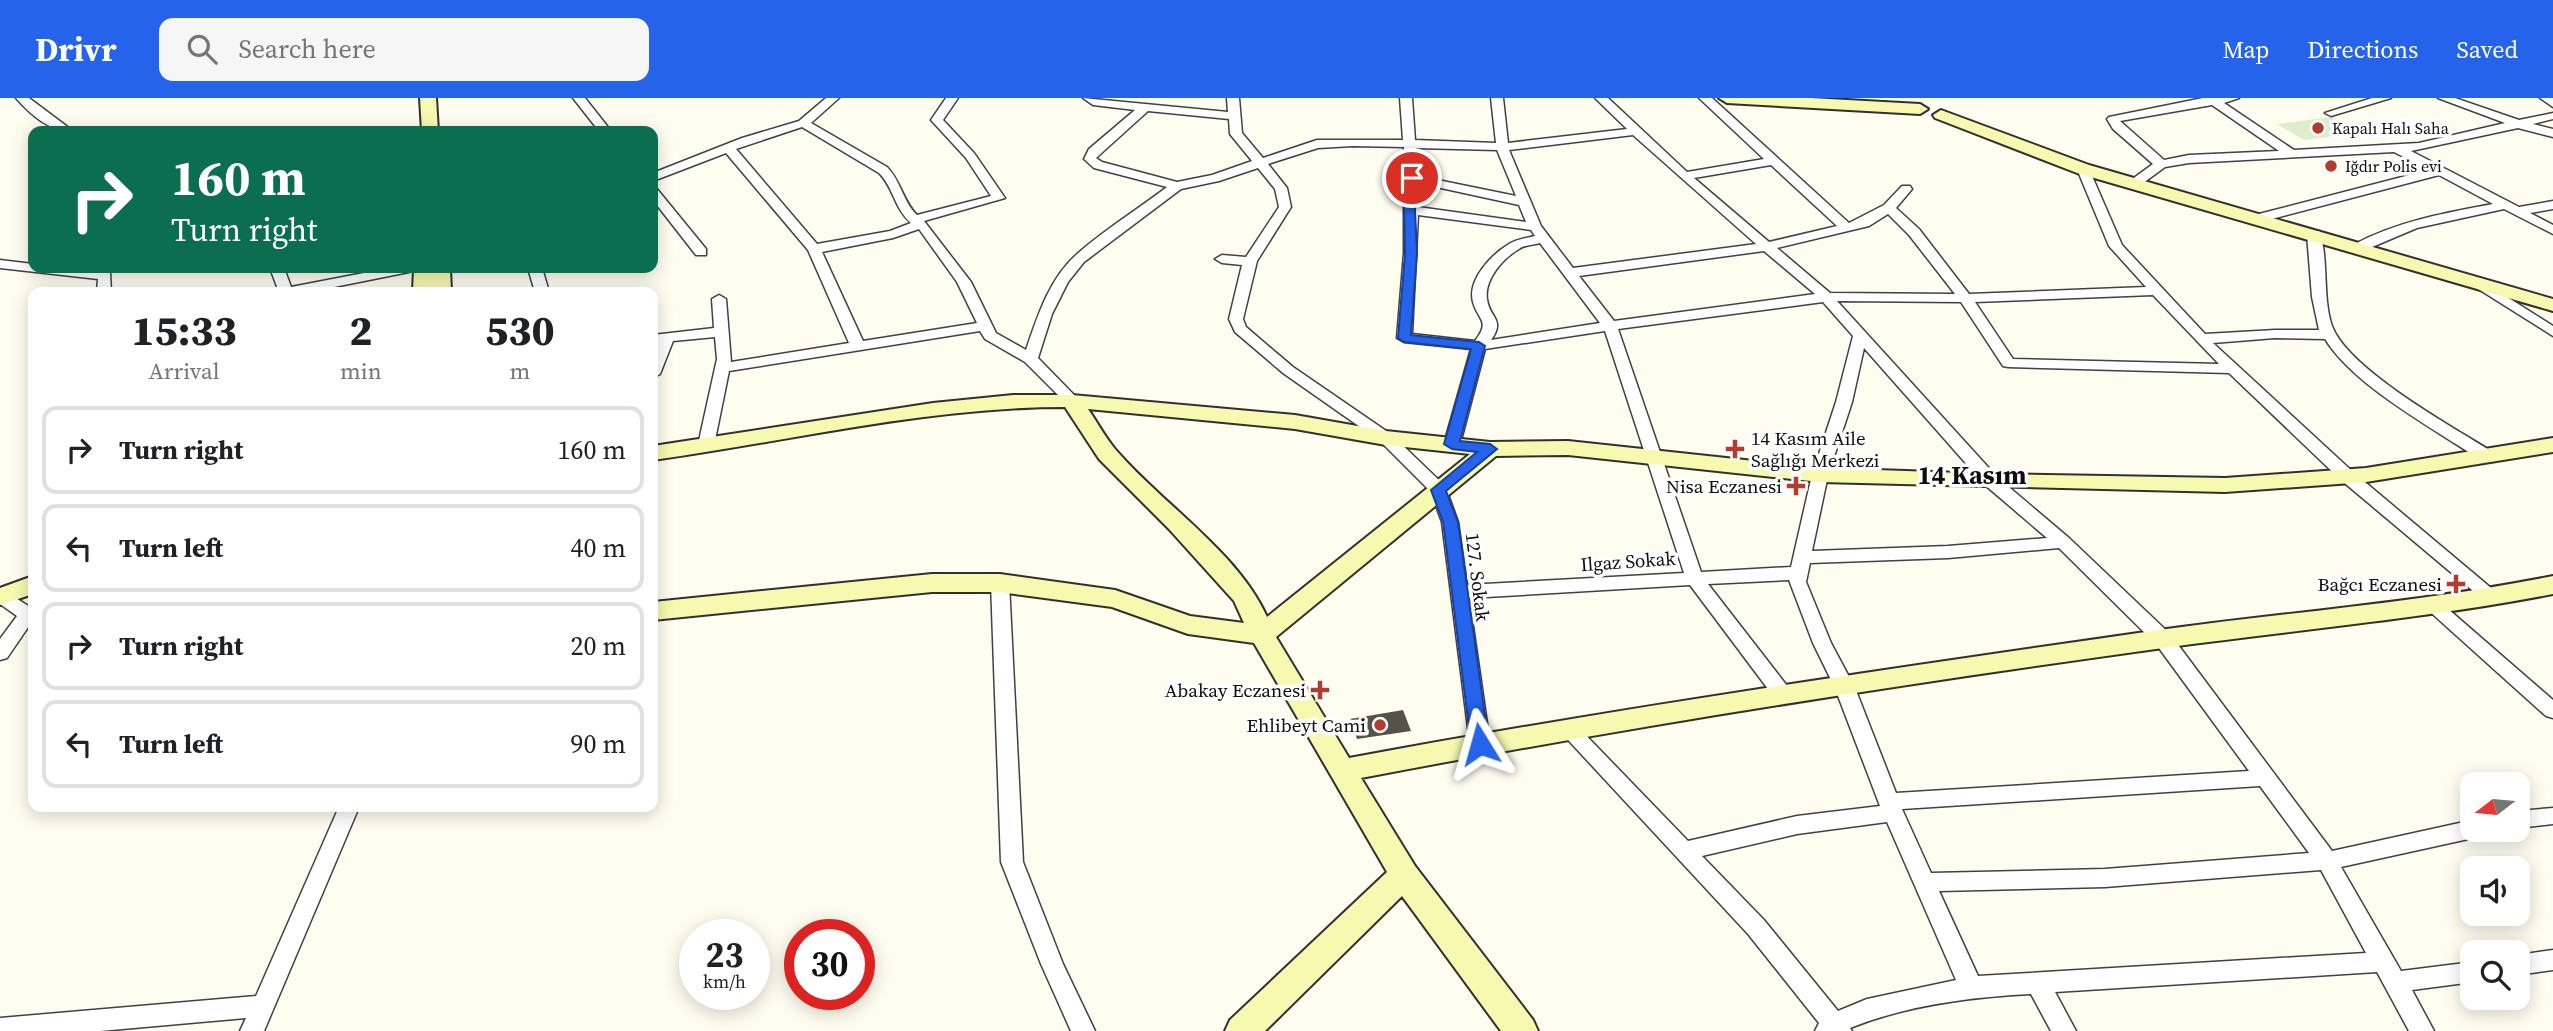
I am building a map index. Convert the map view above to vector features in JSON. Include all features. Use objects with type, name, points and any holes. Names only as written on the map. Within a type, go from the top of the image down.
[{"type":"street","points":[[22,98],[58,126]]},
{"type":"street","points":[[413,98],[415,126]]},
{"type":"street","points":[[428,98],[430,126]]},
{"type":"street","points":[[579,98],[601,126]]},
{"type":"street","points":[[658,175],[803,123],[832,98]]},
{"type":"street","points":[[814,249],[892,234],[918,222],[999,198],[970,156],[937,120],[952,98]]},
{"type":"street","points":[[1089,98],[1093,102],[1235,116]]},
{"type":"street","points":[[1222,259],[1250,261],[1274,229],[1286,207],[1281,188],[1236,134],[1233,98]]},
{"type":"street","points":[[1406,98],[1412,178],[1411,253],[1404,338],[1479,346],[1826,297],[1965,298],[2156,291]]},
{"type":"street","points":[[1497,98],[1502,148],[1524,202],[1539,232],[1610,326],[1651,456],[1694,578],[1784,696]]},
{"type":"street","points":[[1601,98],[1684,176],[1826,297],[1991,481],[2063,542],[2163,639],[2263,778],[2327,861],[2422,1031]]},
{"type":"street","points":[[1705,98],[1847,228]]},
{"type":"street","points":[[1727,98],[1923,101]]},
{"type":"street","points":[[1894,98],[1950,107],[2000,138],[2083,169],[2260,218],[2553,305]]},
{"type":"street","points":[[2161,164],[2117,127],[2113,119],[2233,98]]},
{"type":"street","points":[[2331,113],[2385,98]]},
{"type":"street","points":[[2444,98],[2518,124],[2553,133]]},
{"type":"street","points":[[2462,104],[2477,98]]},
{"type":"street","points":[[2546,98],[2553,104]]},
{"type":"street","points":[[2213,100],[2290,153]]},
{"type":"street","points":[[1144,108],[1093,152],[1090,159],[1098,165],[1177,186]]},
{"type":"street","points":[[2135,183],[2161,164],[2227,155],[2419,147],[2553,116]]},
{"type":"street","points":[[803,123],[883,170],[890,177],[905,211],[918,222],[964,282],[990,336],[1030,359],[1072,401],[1107,454],[1177,523],[1245,597],[1262,635],[1404,876],[1521,1031]]},
{"type":"street","points":[[1030,359],[1045,314],[1062,281],[1079,259],[1177,186],[1215,178],[1257,162],[1326,143],[1502,148],[1637,131]]},
{"type":"street","points":[[728,148],[814,249],[858,346]]},
{"type":"street","points":[[2396,148],[2553,230]]},
{"type":"street","points":[[1684,176],[1773,161]]},
{"type":"street","points":[[2083,169],[2116,246],[2201,339],[2347,476],[2491,597]]},
{"type":"street","points":[[2260,218],[2441,171]]},
{"type":"street","points":[[1412,178],[1524,202]]},
{"type":"street","points":[[1569,273],[1765,247],[1847,228],[1864,223],[1889,208],[1906,189]]},
{"type":"street","points":[[658,198],[701,252]]},
{"type":"street","points":[[2360,247],[2372,240],[2428,221],[2512,208],[2553,205]]},
{"type":"street","points":[[1889,208],[1914,232],[1965,298],[2008,363],[2231,369]]},
{"type":"street","points":[[1410,210],[1539,232]]},
{"type":"street","points":[[1452,444],[1479,346],[1490,331],[1490,320],[1480,302],[1480,290],[1490,267],[1515,245],[1539,232]]},
{"type":"street","points":[[2314,234],[2325,328],[2335,348],[2365,374],[2485,455]]},
{"type":"street","name":"127. Sokak","points":[[1250,261],[1236,319],[1240,329],[1288,370],[1386,438],[1438,490],[1450,522],[1480,744]]},
{"type":"street","points":[[0,264],[28,267]]},
{"type":"street","points":[[78,273],[104,276],[104,287]]},
{"type":"street","points":[[313,287],[384,273]]},
{"type":"street","points":[[2477,282],[2553,332]]},
{"type":"street","points":[[706,445],[722,368],[719,299]]},
{"type":"street","points":[[722,368],[984,326]]},
{"type":"street","points":[[660,339],[722,332]]},
{"type":"street","points":[[2201,339],[2275,334],[2328,335]]},
{"type":"street","points":[[1860,335],[1844,402],[1820,475],[1797,582],[1845,688],[1891,808],[1971,987]]},
{"type":"street","points":[[658,452],[933,410],[1013,401],[1072,401],[1295,422],[1386,438],[1490,449],[1568,448],[1820,475],[1991,481],[2225,485],[2347,476],[2553,445]]},
{"type":"street","points":[[658,610],[932,583],[1000,583],[1115,599],[1188,625],[1262,635],[1490,449]]},
{"type":"street","name":"Ilgaz Sokak","points":[[1459,592],[1694,578],[1800,565],[2063,542]]},
{"type":"street","points":[[1000,583],[1012,862],[1042,940],[1083,1031]]},
{"type":"street","points":[[1343,769],[1567,728],[2163,639],[2434,606],[2553,585]]},
{"type":"street","points":[[1,597],[28,586]]},
{"type":"street","points":[[1,597],[28,600]]},
{"type":"street","points":[[0,653],[28,614],[1,597]]},
{"type":"street","points":[[2434,606],[2553,711]]},
{"type":"street","points":[[1567,728],[1756,927],[1834,1028],[1867,1010],[1971,987],[2383,962]]},
{"type":"street","points":[[1685,851],[1797,825],[1891,808],[2263,778]]},
{"type":"street","points":[[252,1031],[347,812]]},
{"type":"street","points":[[2530,819],[2553,816]]},
{"type":"street","points":[[1923,882],[2105,878],[2327,861],[2460,832]]},
{"type":"street","points":[[1242,1031],[1404,876]]},
{"type":"street","points":[[2530,963],[2553,960]]},
{"type":"street","points":[[2395,982],[2460,974]]},
{"type":"street","points":[[2037,983],[2064,1031]]},
{"type":"street","points":[[0,1029],[263,1006]]},
{"type":"green space","name":"Kapalı Halı Saha","points":[[2332,117],[2360,133],[2304,140],[2277,124]]},
{"type":"building","name":"Ehlibeyt Cami","points":[[1403,710],[1411,731],[1357,739],[1350,719]]},
{"type":"place","name":"Kapalı Halı Saha","points":[[2318,128]]},
{"type":"place","name":"Iğdır Polis evi","points":[[2331,166]]},
{"type":"place","name":"14 Kasım Aile Sağlığı Merkezi","points":[[1735,449]]},
{"type":"place","name":"Nisa Eczanesi","points":[[1796,486]]},
{"type":"place","name":"Bağcı Eczanesi","points":[[2456,584]]},
{"type":"place","name":"Abakay Eczanesi","points":[[1320,690]]},
{"type":"place","name":"Ehlibeyt Cami","points":[[1380,725]]},
{"type":"district","name":"14 Kasım","points":[[1972,475]]},
{"type":"route","points":[[1412,178],[1411,253],[1404,338],[1479,346],[1452,444],[1490,449],[1438,490],[1450,522],[1480,744]]}]
